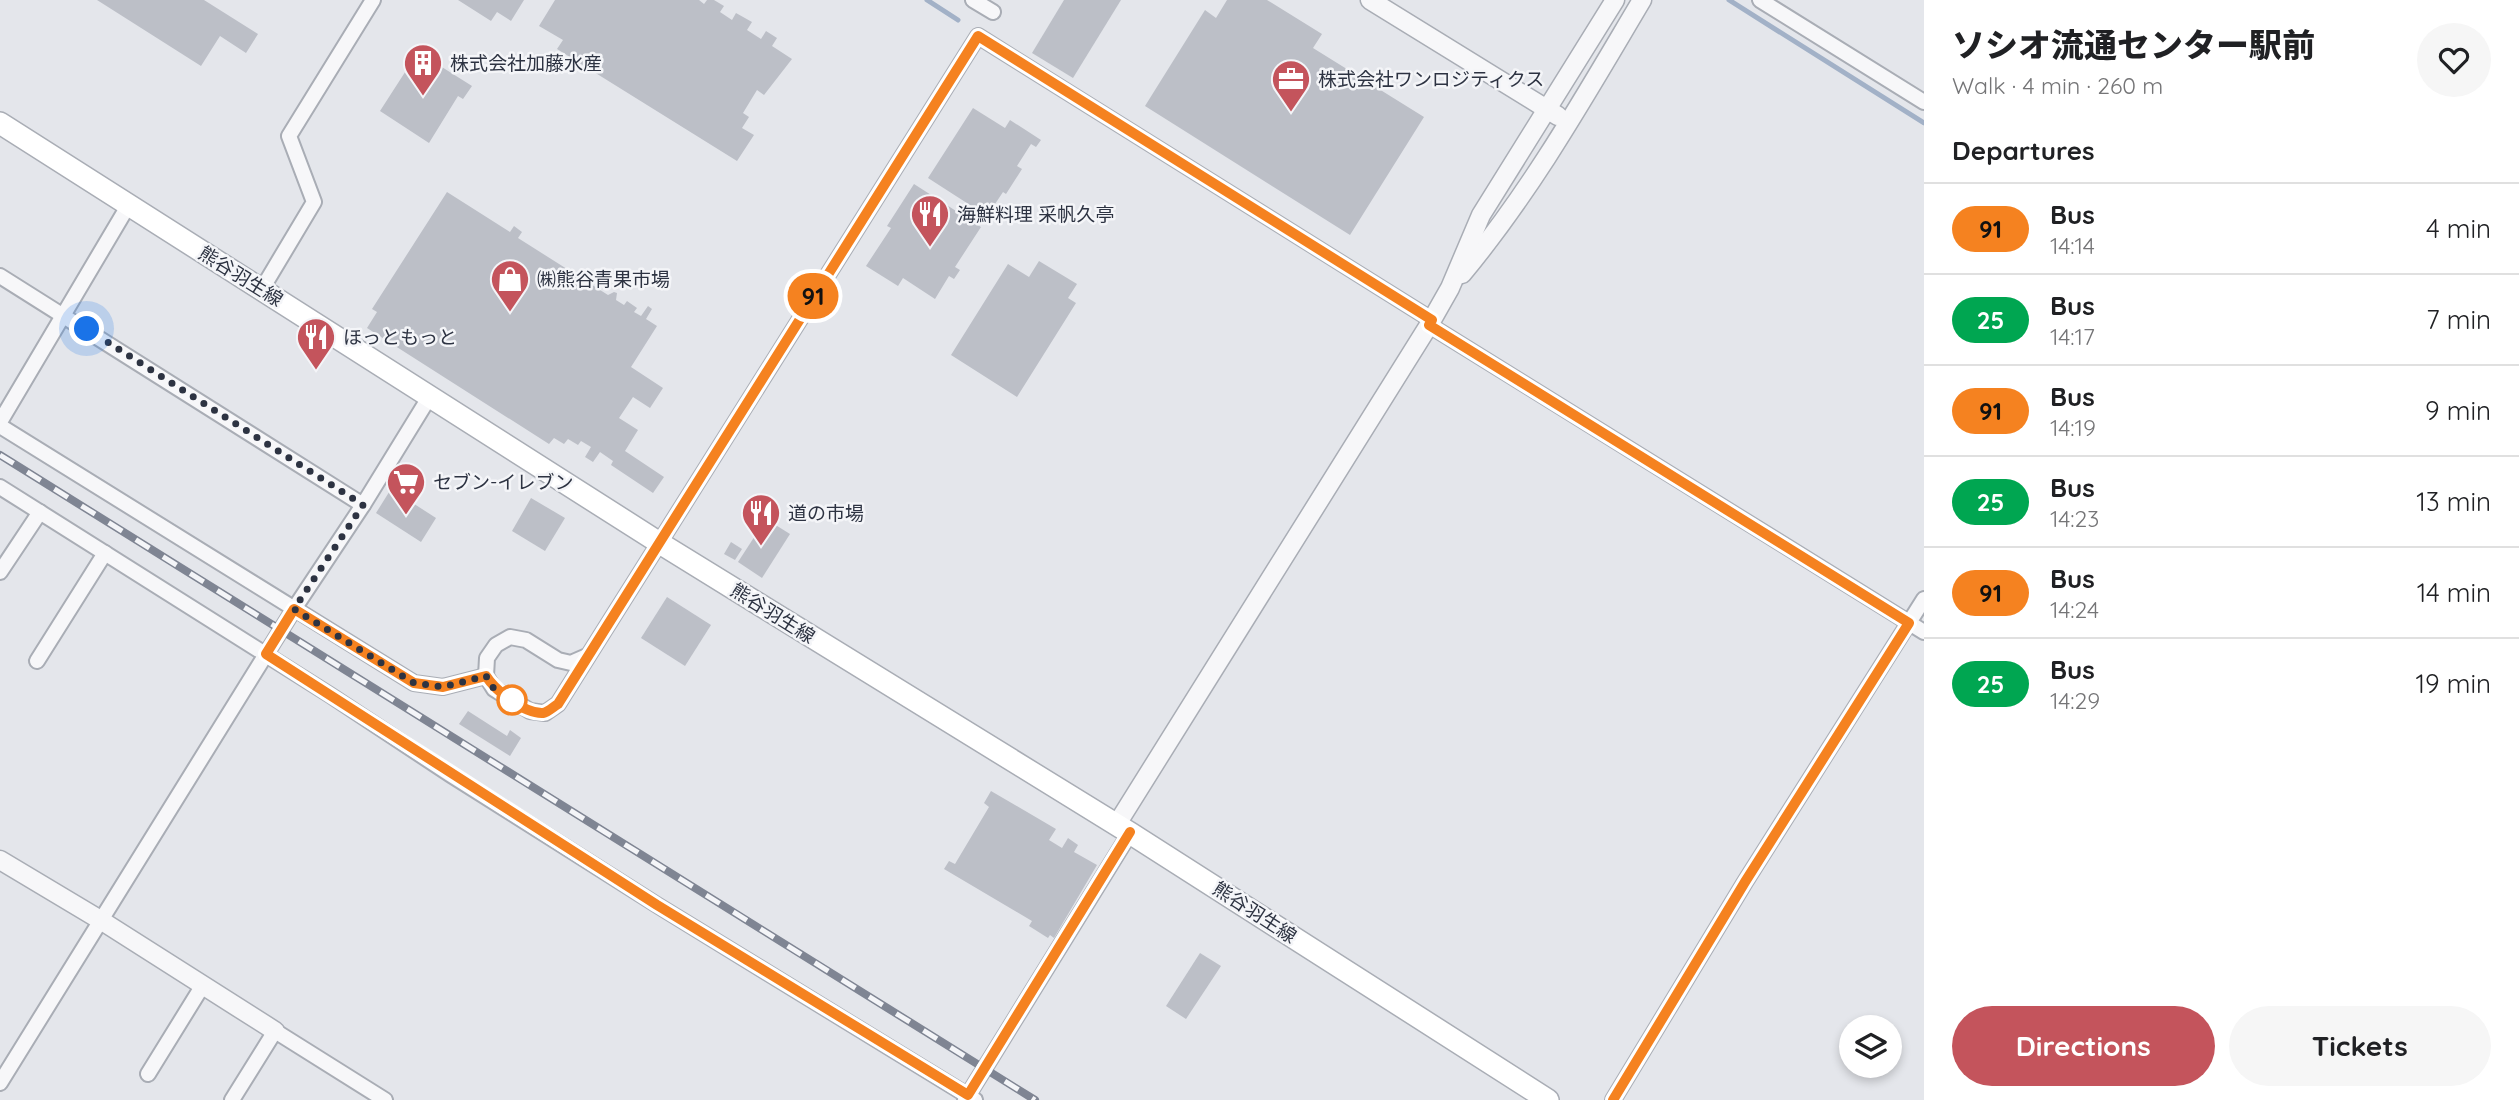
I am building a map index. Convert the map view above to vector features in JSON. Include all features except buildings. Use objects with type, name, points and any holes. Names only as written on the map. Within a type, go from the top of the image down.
[{"type":"main road","name":"熊谷羽生線","points":[[0,123],[658,542],[1123,828],[1548,1100]]},
{"type":"street","points":[[261,289],[314,202],[289,136],[373,0]]},
{"type":"street","points":[[973,0],[993,12]]},
{"type":"street","points":[[1370,0],[1569,122]]},
{"type":"street","points":[[0,487],[657,905],[969,1098],[1123,828],[1431,323],[1450,288],[1481,215],[1615,0]]},
{"type":"street","points":[[1450,288],[1497,232],[1569,122],[1642,0]]},
{"type":"street","points":[[1760,0],[1924,102]]},
{"type":"street","points":[[587,656],[571,663],[558,660],[526,640],[510,637],[496,645],[487,658],[486,676],[494,689],[530,711],[545,713],[558,704],[978,36],[1924,632]]},
{"type":"street","points":[[128,206],[0,424],[414,683],[443,687],[486,676]]},
{"type":"street","points":[[0,276],[363,505]]},
{"type":"street","points":[[0,1083],[294,609],[363,505],[430,396]]},
{"type":"street","points":[[0,572],[40,512]]},
{"type":"street","points":[[37,662],[105,554]]},
{"type":"street","points":[[1613,1100],[1745,882],[1924,599]]},
{"type":"street","points":[[0,860],[102,921],[385,1100]]},
{"type":"street","points":[[148,1074],[203,985]]},
{"type":"street","points":[[232,1100],[275,1031]]},
{"type":"waterway","points":[[927,0],[958,20]]},
{"type":"waterway","points":[[1729,0],[1924,123]]},
{"type":"railway","points":[[0,455],[1035,1100]]},
{"type":"bus line","name":"91","points":[[1130,832],[968,1095],[657,905],[266,654],[294,609],[414,683],[443,687],[486,676],[494,689],[530,711],[545,713],[558,704],[978,36],[1432,320],[1429,325],[1909,623],[1745,882],[1613,1100]]},
{"type":"place","name":"株式会社加藤水産","points":[[423,97]]},
{"type":"place","name":"株式会社ワンロジティクス","points":[[1291,113]]},
{"type":"place","name":"海鮮料理 采帆久亭","points":[[930,248]]},
{"type":"place","name":"㈱熊谷青果市場","points":[[510,313]]},
{"type":"place","name":"ほっともっと","points":[[316,371]]},
{"type":"place","name":"セブン-イレブン","points":[[406,516]]},
{"type":"place","name":"道の市場","points":[[761,547]]},
{"type":"route","points":[[87,329],[363,505],[294,609],[414,683],[443,687],[486,676],[494,689],[512,700]]}]
